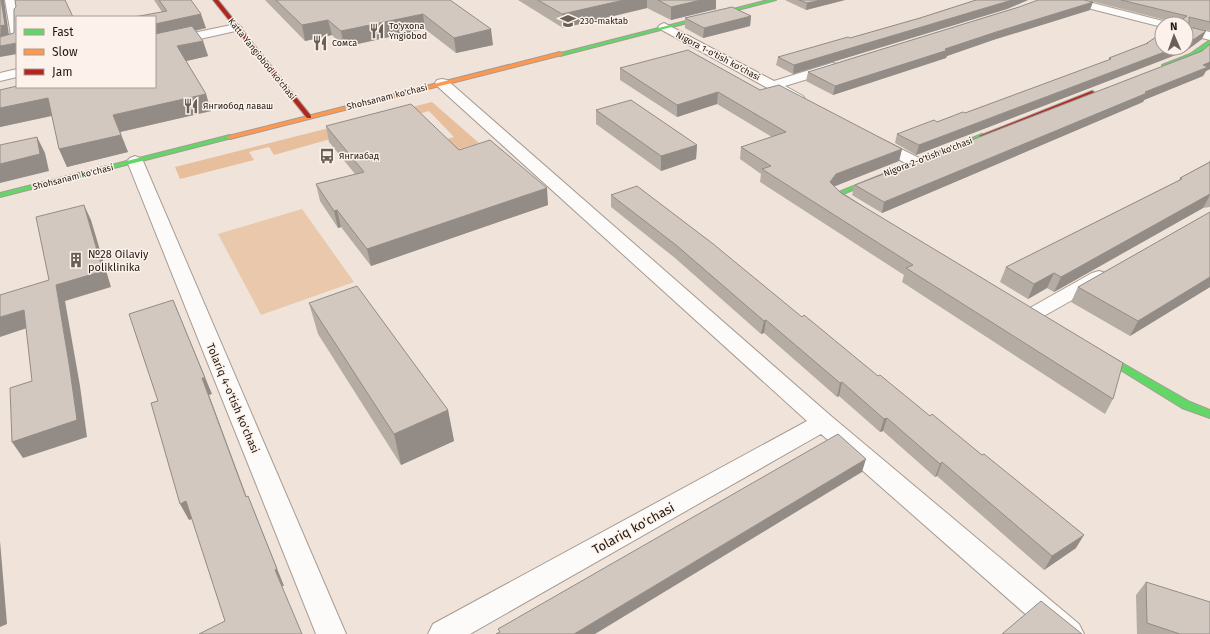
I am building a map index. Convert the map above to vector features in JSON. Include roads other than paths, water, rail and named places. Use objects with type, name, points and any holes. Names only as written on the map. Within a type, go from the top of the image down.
[{"type":"street","points":[[10,0],[14,38]]},
{"type":"street","name":"Katta Yangiobod ko'chasi","points":[[215,0],[309,117]]},
{"type":"street","name":"Shohsanam ko'chasi","points":[[0,196],[774,0]]},
{"type":"street","points":[[1068,0],[1154,22]]},
{"type":"street","points":[[156,45],[236,28]]},
{"type":"street","name":"Nigora 1-o'tish ko'chasi","points":[[664,28],[806,104]]},
{"type":"street","points":[[1194,32],[1210,36]]},
{"type":"street","points":[[1156,69],[1192,55],[1210,42]]},
{"type":"street","name":"Nigora 1-o'tish ko'chasi","points":[[772,86],[847,62]]},
{"type":"street","points":[[0,77],[16,73]]},
{"type":"street","points":[[442,83],[823,422],[1069,634]]},
{"type":"street","name":"Nigora 2-o'tish ko'chasi","points":[[872,217],[838,194],[914,162],[1104,89]]},
{"type":"street","points":[[867,136],[914,162]]},
{"type":"street","name":"Tolariq 4-o'tish ko'chasi","points":[[135,161],[331,634]]},
{"type":"street","points":[[1035,313],[1116,267]]},
{"type":"street","points":[[1088,345],[1186,405],[1210,414]]},
{"type":"street","name":"Tolariq ko'chasi","points":[[443,634],[823,422]]},
{"type":"place","name":"230-maktab","points":[[568,21]]},
{"type":"place","name":"To'yxona Yngiobod","points":[[377,31]]},
{"type":"place","name":"Сомса","points":[[320,43]]},
{"type":"place","name":"Янгиобод лаваш","points":[[191,106]]},
{"type":"place","name":"Янгиабад","points":[[327,156]]},
{"type":"place","name":"№28 Oilaviy poliklinika","points":[[76,260]]}]
